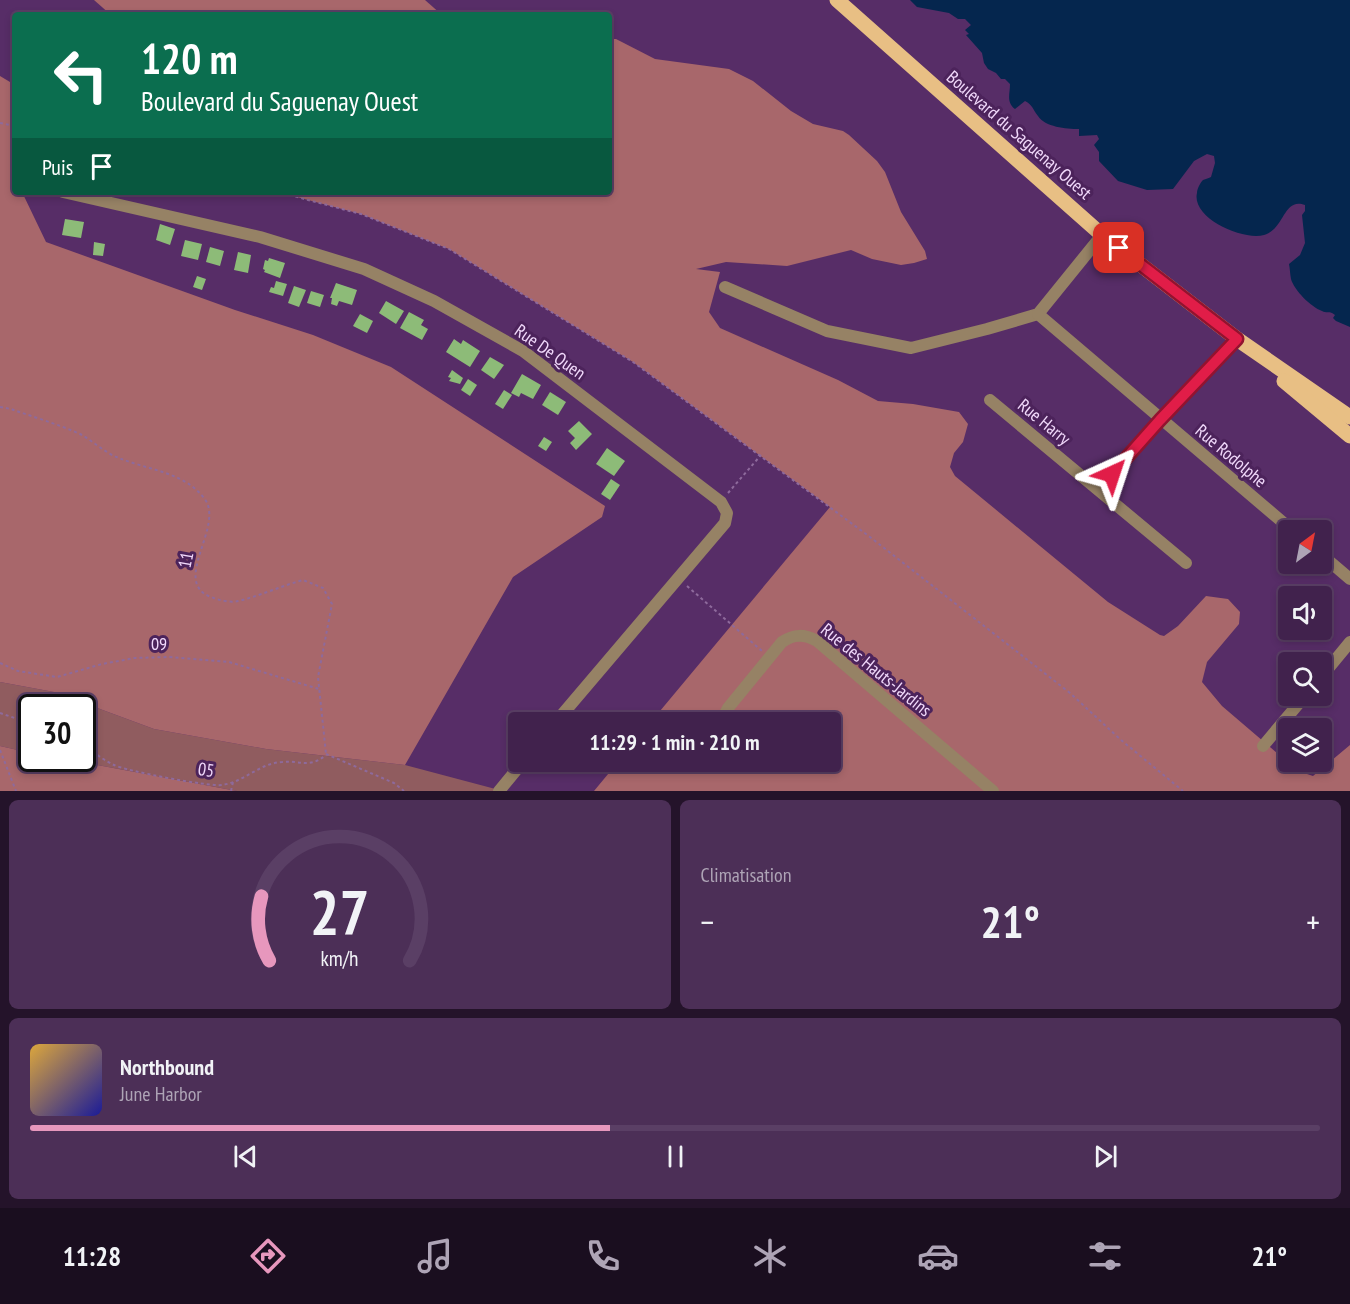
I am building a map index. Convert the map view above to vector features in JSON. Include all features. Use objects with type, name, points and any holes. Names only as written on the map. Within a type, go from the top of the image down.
[{"type":"main road","name":"Boulevard du Saguenay Ouest","points":[[837,0],[1102,235],[1237,339],[1350,417]]},
{"type":"main road","name":"Boulevard du Saguenay Ouest","points":[[1237,339],[1304,399],[1350,436]]},
{"type":"street","name":"Rue De Quen","points":[[76,195],[260,237],[364,269],[434,301],[523,351],[721,502]]},
{"type":"street","points":[[724,287],[826,331],[911,348],[1038,314],[1102,235]]},
{"type":"street","name":"Rue Rodolphe","points":[[1038,314],[1280,520]]},
{"type":"street","points":[[1099,490],[1160,420],[1237,339]]},
{"type":"street","name":"Rue Harry","points":[[990,400],[1186,563]]},
{"type":"street","points":[[564,712],[725,523],[727,513],[721,502]]},
{"type":"street","points":[[1332,564],[1350,579]]},
{"type":"street","name":"Rue des Hauts-Jardins","points":[[726,712],[788,638],[803,635],[810,637],[993,791]]},
{"type":"street","points":[[1332,664],[1350,642]]},
{"type":"street","points":[[1263,746],[1297,706]]},
{"type":"street","points":[[500,791],[515,772]]},
{"type":"path","points":[[289,195],[361,214],[449,249],[633,362],[870,537],[1070,693],[1121,740],[1183,791]]},
{"type":"path","name":"11","points":[[0,407],[79,434],[116,457],[185,480],[206,500],[208,530],[195,568],[196,582],[204,594],[236,602],[303,580],[323,588],[332,604],[318,677],[326,754]]},
{"type":"path","points":[[721,502],[761,455]]},
{"type":"path","points":[[678,578],[769,658]]},
{"type":"path","name":"09","points":[[0,663],[18,671],[57,677],[102,664],[135,658],[170,657],[229,662],[319,689]]},
{"type":"path","points":[[0,713],[18,719]]},
{"type":"path","points":[[0,750],[16,791]]},
{"type":"path","name":"05","points":[[96,754],[116,766],[203,784],[222,785],[234,782],[263,766],[283,761],[300,764],[318,761],[326,754]]},
{"type":"path","points":[[326,754],[394,783],[404,791]]},
{"type":"path","points":[[231,791],[234,782]]},
{"type":"shaded area","points":[[94,0],[425,0],[439,12],[108,12]]},
{"type":"shaded area","points":[[612,39],[655,59],[729,69],[753,81],[791,111],[813,124],[843,131],[877,161],[885,172],[901,212],[925,251],[927,259],[901,265],[872,259],[851,250],[787,266],[726,262],[696,269],[720,272],[709,312],[720,328],[838,380],[878,401],[959,412],[968,424],[963,442],[954,453],[950,467],[955,476],[1108,602],[1160,635],[1164,636],[1178,626],[1206,596],[1228,599],[1240,612],[1239,624],[1207,662],[1202,682],[1222,706],[1278,754],[1278,772],[1301,772],[1313,776],[1318,772],[1332,772],[1332,760],[1350,745],[1350,791],[594,791],[610,772],[841,772],[841,712],[659,712],[830,507],[633,362],[449,249],[361,214],[289,195],[612,195]]},
{"type":"shaded area","points":[[0,76],[12,83],[12,195],[23,195],[46,242],[235,310],[313,335],[391,367],[605,506],[602,517],[513,577],[405,765],[266,749],[154,729],[96,708],[96,694],[54,692],[0,682]]},
{"type":"shaded area","points":[[0,682],[59,694],[18,694],[18,750],[0,746]]},
{"type":"shaded area","points":[[96,708],[154,729],[266,749],[405,765],[503,791],[237,791],[96,765]]},
{"type":"shaded area","points":[[0,746],[18,750],[18,772],[96,772],[96,765],[237,791],[0,791]]},
{"type":"water","points":[[910,0],[1350,0],[1350,327],[1336,321],[1333,318],[1335,315],[1330,312],[1322,311],[1308,302],[1299,293],[1291,279],[1289,264],[1300,255],[1305,243],[1302,215],[1305,205],[1292,205],[1276,227],[1264,235],[1244,234],[1220,226],[1202,211],[1197,202],[1199,186],[1203,180],[1211,177],[1215,163],[1214,156],[1207,154],[1194,161],[1173,189],[1147,190],[1118,181],[1099,161],[1099,152],[1094,145],[1099,139],[1097,135],[1079,136],[1079,129],[1062,128],[1046,123],[1025,101],[1015,109],[1010,104],[1010,84],[988,69],[982,53],[966,35],[969,34],[965,30],[971,25],[965,19],[958,19],[949,13],[917,7]]},
{"type":"building","points":[[65,219],[84,222],[81,238],[62,235]]},
{"type":"building","points":[[160,224],[175,229],[170,245],[156,240]]},
{"type":"building","points":[[185,240],[202,244],[198,260],[181,256]]},
{"type":"building","points":[[94,242],[105,244],[103,256],[93,255]]},
{"type":"building","points":[[210,247],[224,251],[220,266],[206,262]]},
{"type":"building","points":[[238,252],[251,255],[248,273],[234,270]]},
{"type":"building","points":[[269,258],[285,263],[280,278],[264,272],[265,260],[268,261]]},
{"type":"building","points":[[197,276],[206,279],[202,290],[193,287]]},
{"type":"building","points":[[276,281],[287,284],[283,296],[269,292],[271,287],[274,288]]},
{"type":"building","points":[[336,283],[357,290],[352,305],[339,301],[337,306],[331,304],[332,298],[330,298]]},
{"type":"building","points":[[294,286],[306,290],[299,307],[288,303]]},
{"type":"building","points":[[311,291],[324,295],[320,307],[307,303]]},
{"type":"building","points":[[386,301],[404,311],[396,324],[379,313]]},
{"type":"building","points":[[409,312],[424,320],[421,325],[428,329],[422,340],[400,328]]},
{"type":"building","points":[[360,314],[373,321],[367,333],[353,326]]},
{"type":"building","points":[[454,339],[461,344],[463,340],[480,351],[470,367],[446,352]]},
{"type":"building","points":[[490,357],[504,365],[494,379],[481,370]]},
{"type":"building","points":[[452,370],[463,378],[460,384],[449,381],[451,378],[448,377]]},
{"type":"building","points":[[522,374],[541,385],[533,399],[521,393],[519,397],[511,393]]},
{"type":"building","points":[[468,379],[477,385],[470,396],[461,390]]},
{"type":"building","points":[[504,390],[512,395],[503,409],[495,404]]},
{"type":"building","points":[[550,392],[566,402],[558,415],[542,405]]},
{"type":"building","points":[[579,421],[592,434],[576,450],[570,443],[575,438],[568,431]]},
{"type":"building","points":[[544,437],[552,442],[546,451],[538,446]]},
{"type":"building","points":[[607,448],[625,461],[614,476],[596,464]]},
{"type":"building","points":[[611,479],[620,485],[610,500],[601,494]]},
{"type":"route","points":[[1112,474],[1237,339],[1119,248]]}]
